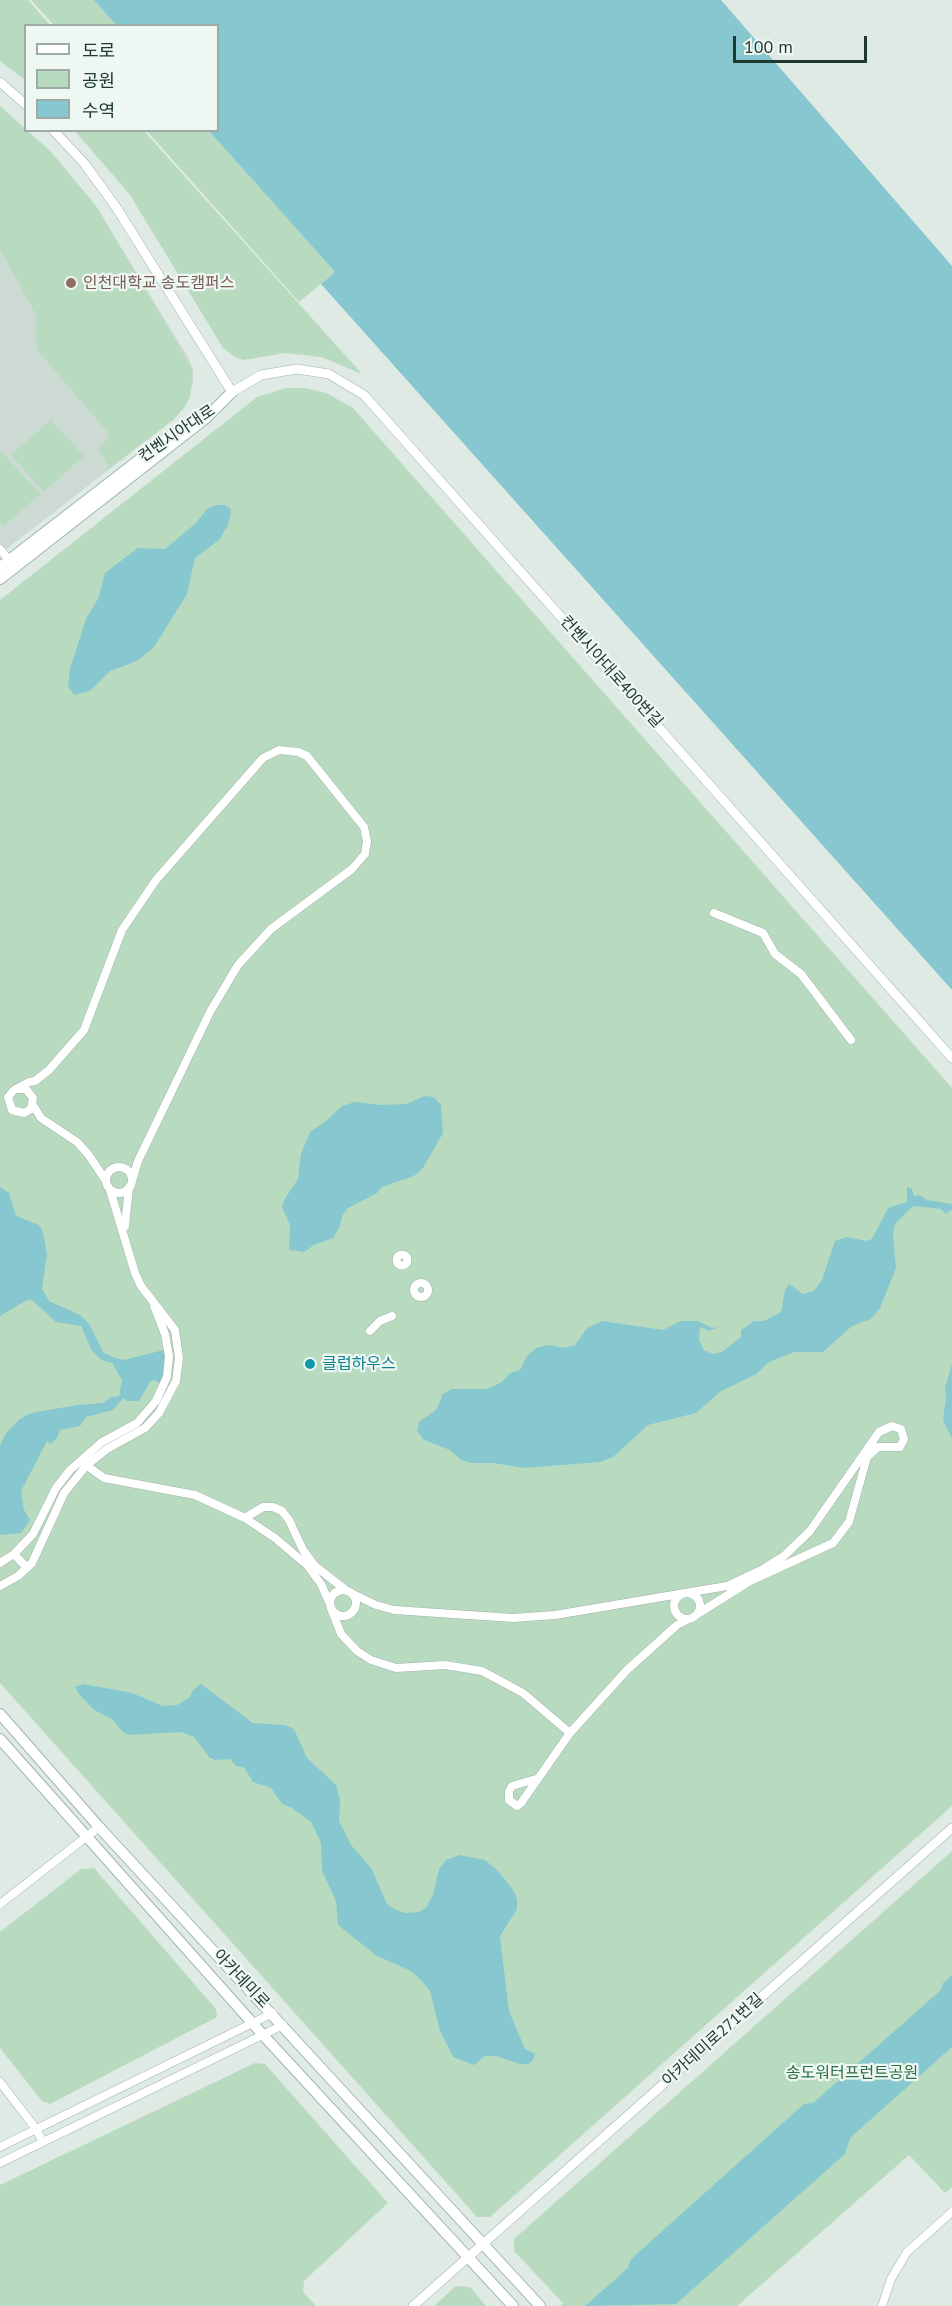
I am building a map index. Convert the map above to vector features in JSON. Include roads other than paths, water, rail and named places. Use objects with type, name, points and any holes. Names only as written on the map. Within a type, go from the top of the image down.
[{"type":"main road","points":[[220,404],[232,392]]},
{"type":"main road","name":"컨벤시아대로","points":[[0,567],[175,432],[220,404]]},
{"type":"main road","name":"컨벤시아대로","points":[[0,579],[206,418],[220,404]]},
{"type":"main road","name":"아카데미로","points":[[0,1714],[99,1827],[273,2013],[474,2252]]},
{"type":"main road","name":"아카데미로","points":[[0,1739],[263,2035],[474,2252]]},
{"type":"main road","points":[[474,2252],[513,2306]]},
{"type":"main road","points":[[474,2252],[540,2306]]},
{"type":"street","points":[[0,82],[24,103]]},
{"type":"street","points":[[55,132],[84,163],[127,222],[232,392]]},
{"type":"street","name":"컨벤시아대로400번길","points":[[232,392],[261,375],[297,369],[329,374],[364,395],[952,1058]]},
{"type":"street","points":[[0,549],[9,560]]},
{"type":"street","points":[[0,1097],[35,1081],[67,1053],[84,1030],[97,1002],[117,940],[132,912],[156,880],[263,758],[279,750],[298,752],[307,756],[364,827],[367,841],[365,854],[352,869],[271,929],[238,965],[218,997],[138,1161],[130,1184],[118,1193],[110,1190]]},
{"type":"street","points":[[714,913],[763,933],[775,954],[801,974],[851,1040]]},
{"type":"street","points":[[0,1586],[27,1568],[38,1554],[64,1494],[83,1463],[145,1428],[159,1413],[176,1380],[178,1347],[171,1323],[150,1297],[135,1273],[125,1233],[106,1181],[98,1167],[77,1142],[35,1112],[32,1095],[35,1081]]},
{"type":"street","points":[[14,1091],[26,1089],[32,1095]]},
{"type":"street","points":[[14,1091],[8,1102],[18,1114]]},
{"type":"street","points":[[18,1114],[28,1112],[33,1105]]},
{"type":"street","points":[[0,1110],[47,1122]]},
{"type":"street","points":[[98,1167],[111,1170],[123,1168],[138,1161]]},
{"type":"street","points":[[123,1168],[130,1173],[125,1233]]},
{"type":"street","points":[[106,1181],[111,1170]]},
{"type":"street","points":[[0,1563],[14,1554],[33,1534],[56,1488],[102,1442],[146,1415],[156,1401],[166,1377],[167,1346],[150,1297]]},
{"type":"street","points":[[370,1331],[380,1321],[392,1316]]},
{"type":"street","points":[[167,1346],[178,1347]]},
{"type":"street","points":[[166,1377],[176,1380]]},
{"type":"street","points":[[245,1518],[263,1507],[282,1511],[289,1520],[303,1550],[315,1566],[349,1592],[370,1603],[404,1611],[513,1618],[555,1615],[735,1583],[784,1556],[816,1523],[879,1432],[892,1426],[902,1429],[904,1439],[900,1447],[878,1447],[867,1457],[849,1522],[833,1543],[750,1581],[677,1625],[627,1670],[570,1733],[536,1779]]},
{"type":"street","points":[[83,1463],[104,1478],[117,1482],[152,1485],[195,1495],[245,1518],[275,1538],[307,1565],[321,1584],[341,1634],[364,1656],[388,1667],[445,1665],[489,1674],[523,1693],[570,1733]]},
{"type":"street","points":[[14,1554],[27,1568]]},
{"type":"street","points":[[330,1606],[335,1593],[349,1592]]},
{"type":"street","points":[[349,1592],[356,1601],[352,1612]]},
{"type":"street","points":[[674,1604],[678,1597],[686,1593],[694,1595],[699,1602],[693,1617]]},
{"type":"street","points":[[663,1596],[671,1599],[674,1604],[677,1625]]},
{"type":"street","points":[[341,1634],[342,1622],[360,1605],[370,1603]]},
{"type":"street","points":[[330,1606],[340,1616],[352,1612]]},
{"type":"street","points":[[677,1615],[693,1617]]},
{"type":"street","points":[[0,1904],[99,1827]]},
{"type":"street","name":"아카데미로271번길","points":[[413,2306],[952,1828]]},
{"type":"street","points":[[0,2147],[273,2013]]},
{"type":"street","points":[[0,2163],[283,2025]]},
{"type":"street","points":[[0,2082],[36,2129],[43,2142]]},
{"type":"street","points":[[882,2306],[891,2279],[907,2252],[952,2212]]},
{"type":"water","points":[[94,0],[721,0],[952,266],[952,990],[321,284],[335,272],[210,132],[219,132],[219,24],[115,24]]},
{"type":"water","points":[[216,505],[230,508],[228,525],[219,540],[195,558],[187,594],[154,647],[137,661],[110,671],[90,691],[74,695],[68,686],[70,669],[86,619],[98,599],[105,573],[138,548],[165,549],[196,523],[207,509]]},
{"type":"water","points":[[424,1096],[434,1097],[441,1105],[443,1133],[423,1168],[414,1176],[382,1187],[377,1193],[348,1208],[333,1238],[314,1245],[304,1252],[289,1250],[290,1225],[282,1207],[298,1179],[301,1154],[310,1132],[342,1106],[355,1102],[381,1105],[407,1104]]},
{"type":"water","points":[[0,1187],[9,1193],[16,1216],[39,1225],[43,1232],[47,1254],[42,1289],[49,1301],[80,1315],[89,1324],[103,1352],[115,1358],[123,1360],[164,1350],[165,1372],[161,1384],[154,1380],[150,1382],[139,1401],[126,1401],[123,1398],[113,1410],[86,1417],[80,1426],[60,1430],[57,1438],[50,1444],[47,1441],[21,1491],[24,1510],[30,1520],[21,1533],[0,1535],[0,1445],[7,1432],[20,1419],[31,1413],[103,1403],[111,1397],[119,1396],[122,1380],[112,1363],[102,1360],[92,1351],[81,1326],[56,1322],[32,1300],[27,1300],[0,1316]]},
{"type":"water","points":[[907,1187],[912,1189],[914,1196],[919,1195],[927,1200],[952,1204],[952,1209],[946,1214],[941,1209],[913,1206],[895,1224],[893,1235],[896,1268],[880,1308],[871,1319],[852,1326],[823,1352],[794,1352],[769,1362],[755,1375],[721,1391],[696,1413],[648,1425],[613,1457],[600,1462],[525,1468],[493,1463],[470,1463],[461,1460],[450,1450],[424,1440],[417,1431],[419,1422],[436,1410],[443,1394],[452,1389],[487,1389],[502,1382],[510,1373],[520,1370],[527,1356],[536,1348],[548,1345],[565,1348],[575,1345],[587,1328],[602,1321],[663,1330],[681,1321],[698,1321],[712,1328],[719,1327],[709,1331],[700,1327],[699,1340],[704,1350],[713,1354],[722,1352],[741,1337],[741,1330],[754,1321],[764,1321],[781,1312],[785,1290],[789,1284],[803,1294],[814,1291],[822,1280],[835,1241],[847,1237],[866,1241],[872,1239],[888,1208],[907,1202]]},
{"type":"water","points":[[952,1364],[952,1438],[943,1420],[945,1388]]},
{"type":"water","points":[[83,1684],[132,1693],[163,1706],[177,1705],[189,1698],[193,1690],[201,1684],[253,1723],[285,1725],[294,1729],[307,1758],[336,1785],[340,1800],[339,1821],[351,1845],[371,1868],[387,1904],[396,1910],[406,1913],[419,1912],[426,1908],[433,1895],[439,1869],[446,1860],[459,1855],[485,1860],[497,1870],[512,1888],[517,1899],[517,1909],[500,1936],[509,2011],[525,2049],[535,2054],[533,2060],[529,2064],[520,2064],[496,2056],[485,2056],[474,2065],[453,2057],[440,2031],[430,1991],[419,1978],[409,1970],[377,1956],[338,1925],[336,1901],[322,1871],[321,1843],[311,1822],[292,1808],[282,1804],[271,1788],[253,1782],[244,1767],[236,1766],[230,1759],[215,1760],[209,1757],[194,1737],[181,1732],[129,1735],[123,1732],[112,1719],[94,1710],[79,1694],[75,1687]]},
{"type":"water","points":[[952,1975],[952,2047],[850,2138],[845,2154],[676,2304],[585,2306],[628,2268],[631,2259],[804,2104],[813,2103],[941,1990],[943,1983]]},
{"type":"place","name":"인천대학교 송도캠퍼스","points":[[71,283]]},
{"type":"place","name":"클럽하우스","points":[[310,1364]]},
{"type":"park label","name":"송도워터프런트공원","points":[[852,2073]]}]
